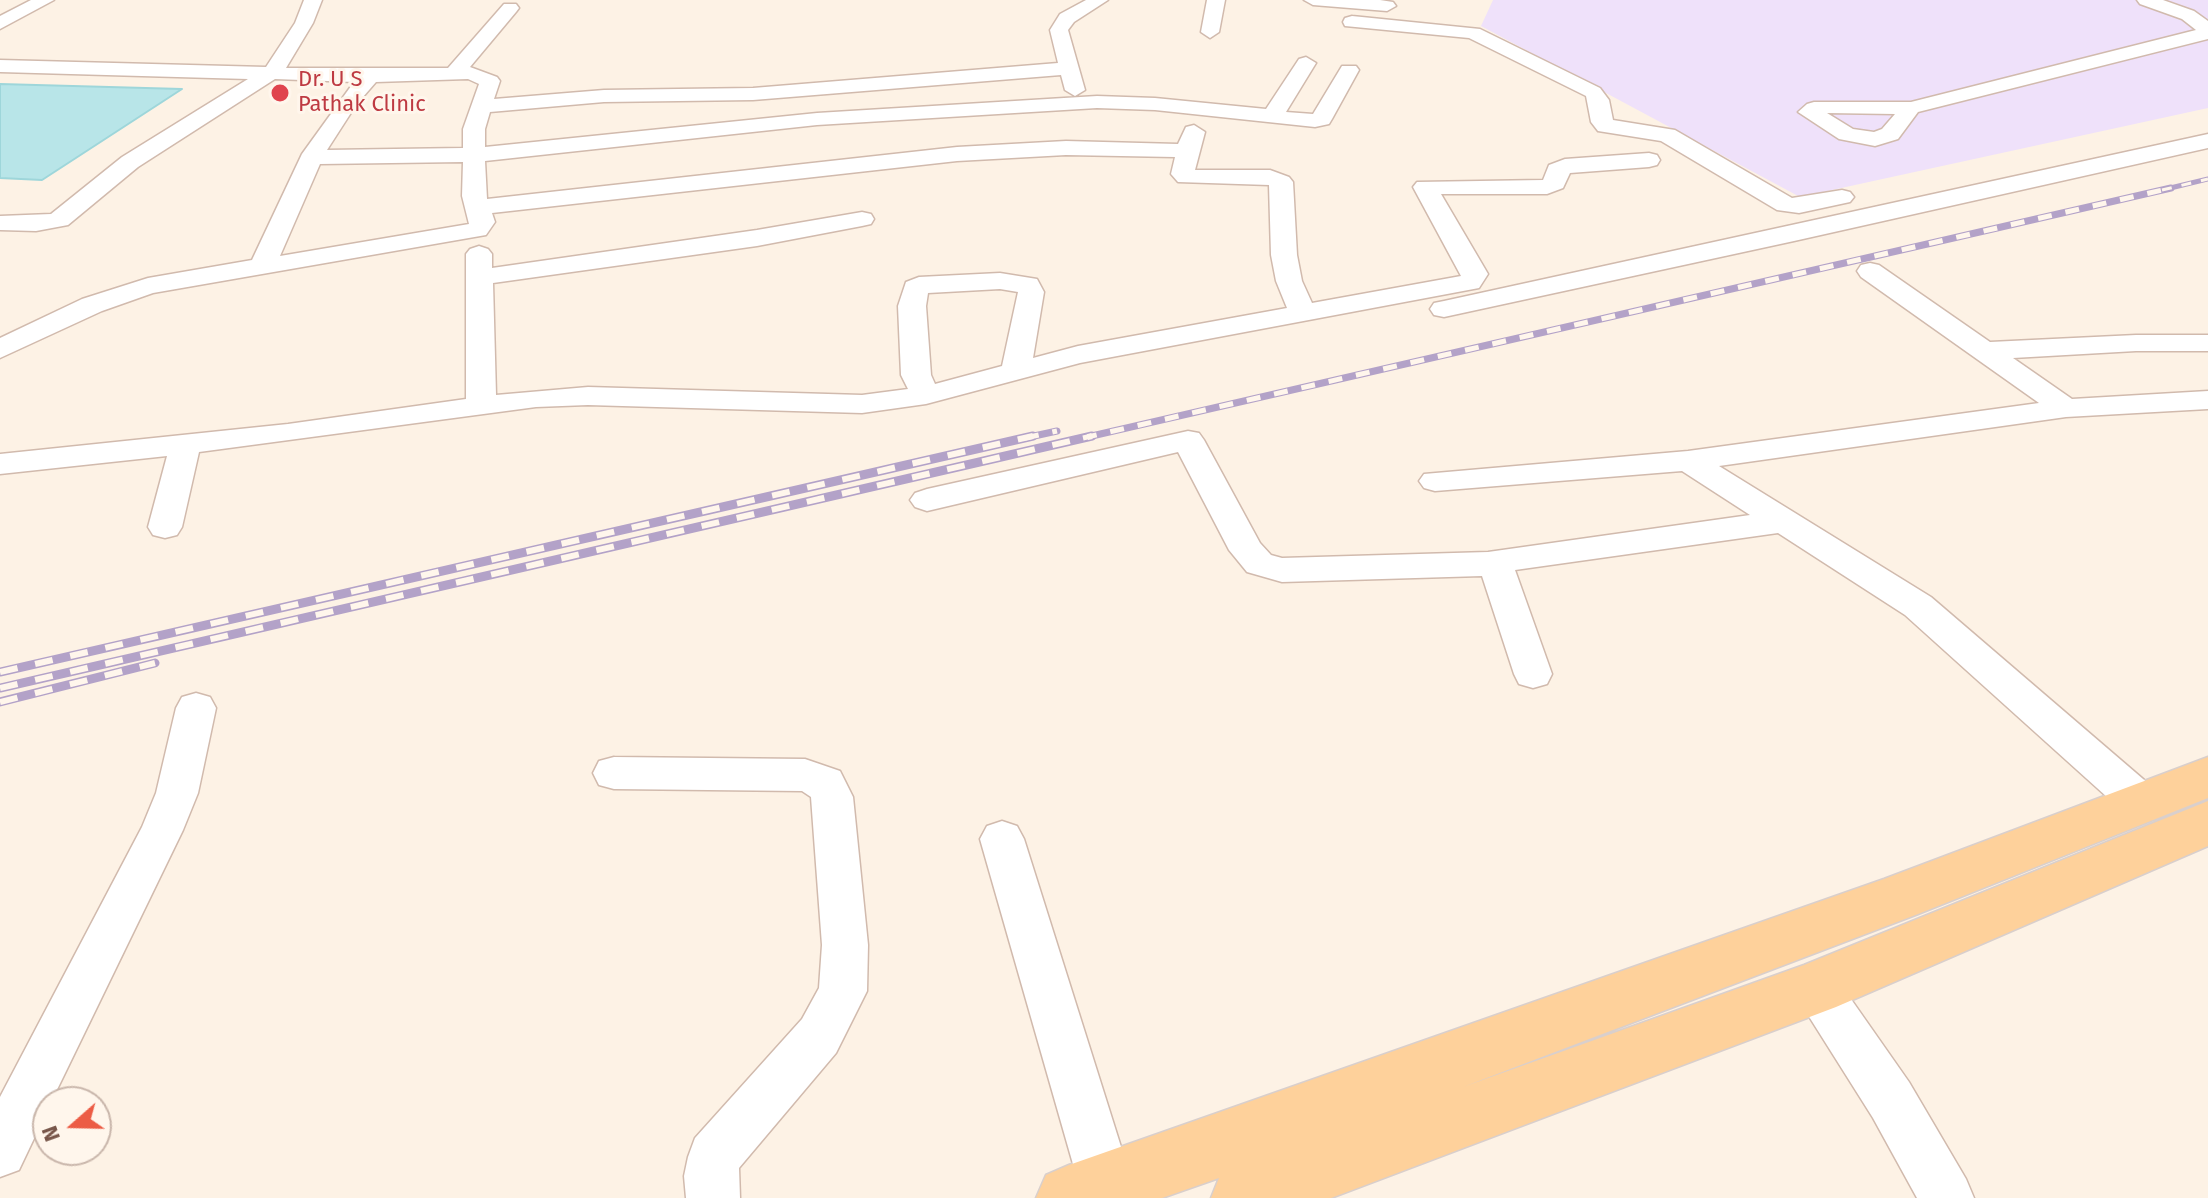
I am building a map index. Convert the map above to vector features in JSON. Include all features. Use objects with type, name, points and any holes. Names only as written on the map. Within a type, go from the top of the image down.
[{"type":"main road","points":[[1087,1192],[1899,897],[2208,777]]},
{"type":"main road","points":[[1244,1198],[1815,988],[2208,823]]},
{"type":"street","points":[[0,23],[45,0]]},
{"type":"street","points":[[0,223],[36,224],[59,220],[130,162],[273,72],[304,23],[313,0]]},
{"type":"street","points":[[1080,103],[1059,37],[1061,23],[1099,0]]},
{"type":"street","points":[[1210,32],[1216,0]]},
{"type":"street","points":[[1313,0],[1417,15],[1479,35],[1593,92],[1599,100],[1602,122],[1606,126],[1667,135],[1786,205],[1799,206],[1859,194]]},
{"type":"street","points":[[2146,0],[2188,15],[2208,17]]},
{"type":"street","points":[[454,73],[510,8]]},
{"type":"street","points":[[1352,22],[1417,15]]},
{"type":"street","points":[[2188,15],[2208,32]]},
{"type":"street","points":[[1911,108],[2208,32]]},
{"type":"street","points":[[1273,116],[1306,63]]},
{"type":"street","points":[[0,66],[370,76],[454,73],[480,75],[490,81],[474,129],[474,196],[481,277],[481,404]]},
{"type":"street","points":[[480,107],[604,96],[753,94],[1067,68]]},
{"type":"street","points":[[312,157],[474,155],[817,119],[1080,103],[1155,104],[1312,121],[1321,119],[1349,70]]},
{"type":"street","points":[[263,265],[312,157],[348,101],[370,76]]},
{"type":"street","points":[[2025,160],[2208,120]]},
{"type":"street","points":[[0,349],[119,295],[478,219],[957,154],[1190,142],[1183,174],[1186,177],[1270,177],[1281,182],[1286,268],[1297,314],[1323,334],[1794,234],[2208,141]]},
{"type":"street","points":[[0,464],[333,428],[481,404],[588,396],[862,404],[926,395],[1078,355],[1473,280],[1475,274],[1424,191],[1427,186],[1547,187],[1555,183],[1557,170],[1565,166],[1649,160]]},
{"type":"street","points":[[481,277],[757,238],[862,219]]},
{"type":"street","points":[[1870,271],[2066,408]]},
{"type":"street","points":[[926,395],[916,375],[912,306],[915,288],[927,283],[1000,281],[1028,285],[1031,292],[1016,371]]},
{"type":"street","points":[[1985,351],[2136,343],[2208,343]]},
{"type":"street","points":[[1435,481],[1688,461],[2066,408],[2208,400]]},
{"type":"street","points":[[927,500],[1188,440],[1246,550],[1259,564],[1282,570],[1497,564],[1512,557],[1784,521]]},
{"type":"street","points":[[165,527],[185,445]]},
{"type":"street","points":[[1688,461],[1930,616],[2142,803]]},
{"type":"street","points":[[1497,564],[1533,674]]},
{"type":"street","points":[[0,1151],[162,830],[177,793],[196,708]]},
{"type":"street","points":[[614,773],[805,775],[825,783],[832,797],[845,945],[843,991],[819,1036],[714,1157],[711,1176],[713,1198]]},
{"type":"street","points":[[1002,839],[1087,1192]]},
{"type":"street","points":[[1815,988],[1891,1100],[1947,1198]]},
{"type":"shaded area","points":[[1493,0],[2208,0],[2208,108],[1800,197],[1481,26]]},
{"type":"water","points":[[0,84],[182,89],[42,180],[0,178]]},
{"type":"railway","points":[[2162,190],[2208,179]]},
{"type":"railway","points":[[1083,438],[2171,188]]},
{"type":"railway","points":[[1025,438],[1057,431]]},
{"type":"railway","points":[[0,672],[1033,436]]},
{"type":"railway","points":[[0,688],[1092,436]]},
{"type":"railway","points":[[0,702],[155,663]]},
{"type":"place","name":"Dr. U S Pathak Clinic","points":[[280,93]]}]
